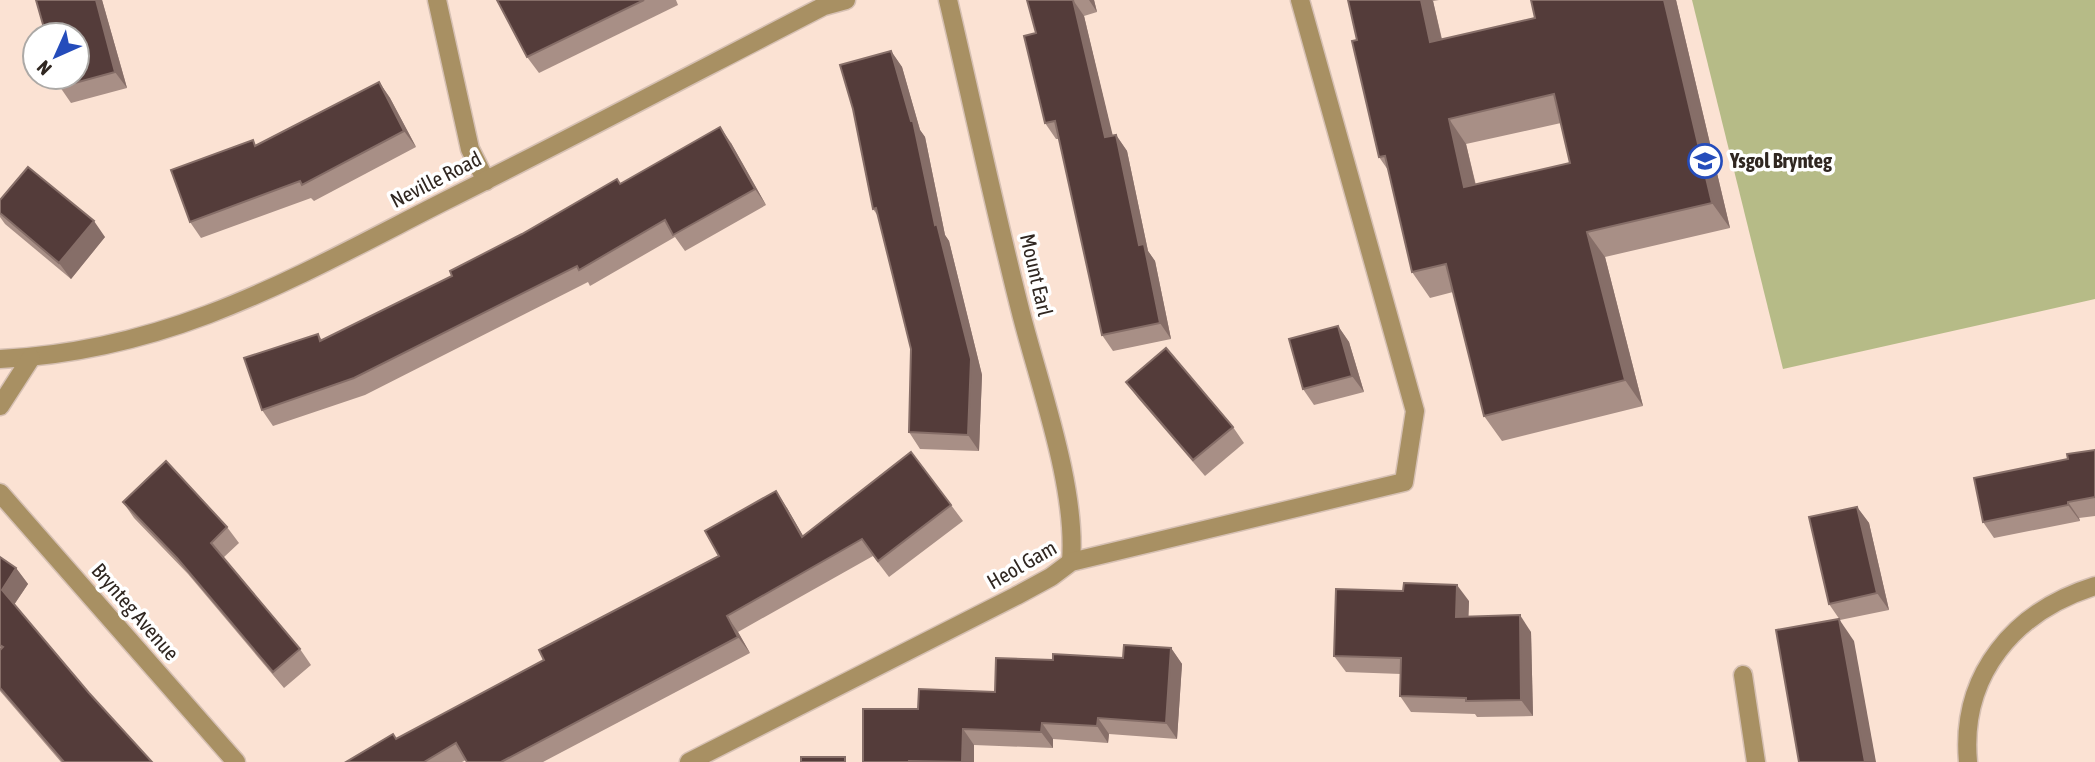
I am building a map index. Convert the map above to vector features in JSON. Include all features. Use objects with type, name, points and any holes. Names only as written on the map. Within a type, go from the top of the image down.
[{"type":"street","points":[[437,0],[470,149],[486,181]]},
{"type":"street","name":"Neville Road","points":[[0,359],[83,351],[172,330],[234,306],[486,181],[824,6],[846,0]]},
{"type":"street","name":"Mount Earl","points":[[948,0],[1019,305],[1066,489],[1073,531],[1071,562]]},
{"type":"street","name":"Heol Gam","points":[[689,762],[1016,596],[1051,577],[1071,562],[1404,482],[1415,411],[1300,0]]},
{"type":"street","points":[[0,406],[31,358]]},
{"type":"street","name":"Brynteg Avenue","points":[[0,493],[236,762]]},
{"type":"street","points":[[1968,762],[1969,718],[1989,662],[2024,621],[2046,606],[2095,586]]},
{"type":"street","points":[[1743,675],[1756,762]]},
{"type":"green space","points":[[1692,0],[2095,0],[2095,299],[1783,369]]},
{"type":"building","points":[[36,0],[96,0],[115,72],[91,79],[91,21],[42,21]]},
{"type":"building","points":[[497,0],[644,0],[527,57]]},
{"type":"building","points":[[1027,0],[1073,0],[1105,137],[1116,135],[1139,245],[1144,244],[1160,323],[1102,335],[1055,121],[1045,123],[1024,36],[1036,33]]},
{"type":"building","points":[[1348,0],[1421,0],[1430,42],[1535,18],[1531,0],[1664,0],[1712,203],[1587,232],[1625,380],[1484,416],[1446,264],[1412,272],[1385,156],[1379,157],[1352,41],[1357,40]],"holes":[[[1554,94],[1570,163],[1464,187],[1449,119]]]},
{"type":"building","points":[[891,51],[913,121],[935,225],[937,224],[971,359],[968,435],[909,432],[911,349],[876,208],[873,209],[853,109],[840,65]]},
{"type":"building","points":[[379,82],[404,131],[302,185],[300,181],[190,222],[171,170],[253,140],[255,146]]},
{"type":"building","points":[[720,127],[755,189],[673,235],[665,220],[579,270],[577,266],[354,378],[262,410],[244,358],[318,334],[320,341],[452,276],[450,271],[522,234],[617,179],[620,184]]},
{"type":"building","points":[[28,167],[94,221],[59,263],[0,213],[0,200]]},
{"type":"building","points":[[1338,326],[1352,376],[1303,389],[1289,339]]},
{"type":"building","points":[[1166,348],[1233,427],[1193,460],[1126,382]]},
{"type":"building","points":[[2095,450],[2095,497],[1983,522],[1974,478],[2068,459],[2067,454]]},
{"type":"building","points":[[911,452],[951,505],[878,561],[862,539],[727,616],[738,637],[501,762],[467,762],[456,743],[424,762],[346,762],[393,734],[396,739],[544,660],[539,650],[719,556],[705,531],[776,491],[802,537]]},
{"type":"building","points":[[166,461],[227,527],[211,543],[300,649],[273,672],[177,558],[123,502]]},
{"type":"building","points":[[1857,507],[1877,593],[1829,604],[1809,517]]},
{"type":"building","points":[[0,557],[16,568],[2,590],[89,693],[152,762],[64,762],[0,688],[0,650],[3,647],[0,645]]},
{"type":"building","points":[[1404,583],[1457,585],[1456,617],[1520,615],[1521,700],[1466,701],[1466,698],[1400,696],[1401,658],[1334,656],[1336,589],[1403,591]]},
{"type":"building","points":[[1839,619],[1865,762],[1799,762],[1776,630]]},
{"type":"building","points":[[1124,645],[1171,648],[1166,723],[1098,718],[1097,726],[1042,723],[1041,732],[963,729],[962,762],[863,762],[863,709],[918,709],[919,689],[995,692],[996,658],[1053,660],[1053,654],[1123,658]]},
{"type":"building","points":[[801,757],[845,757],[845,762],[801,762]]},
{"type":"place","name":"Ysgol Brynteg","points":[[1705,161]]}]
